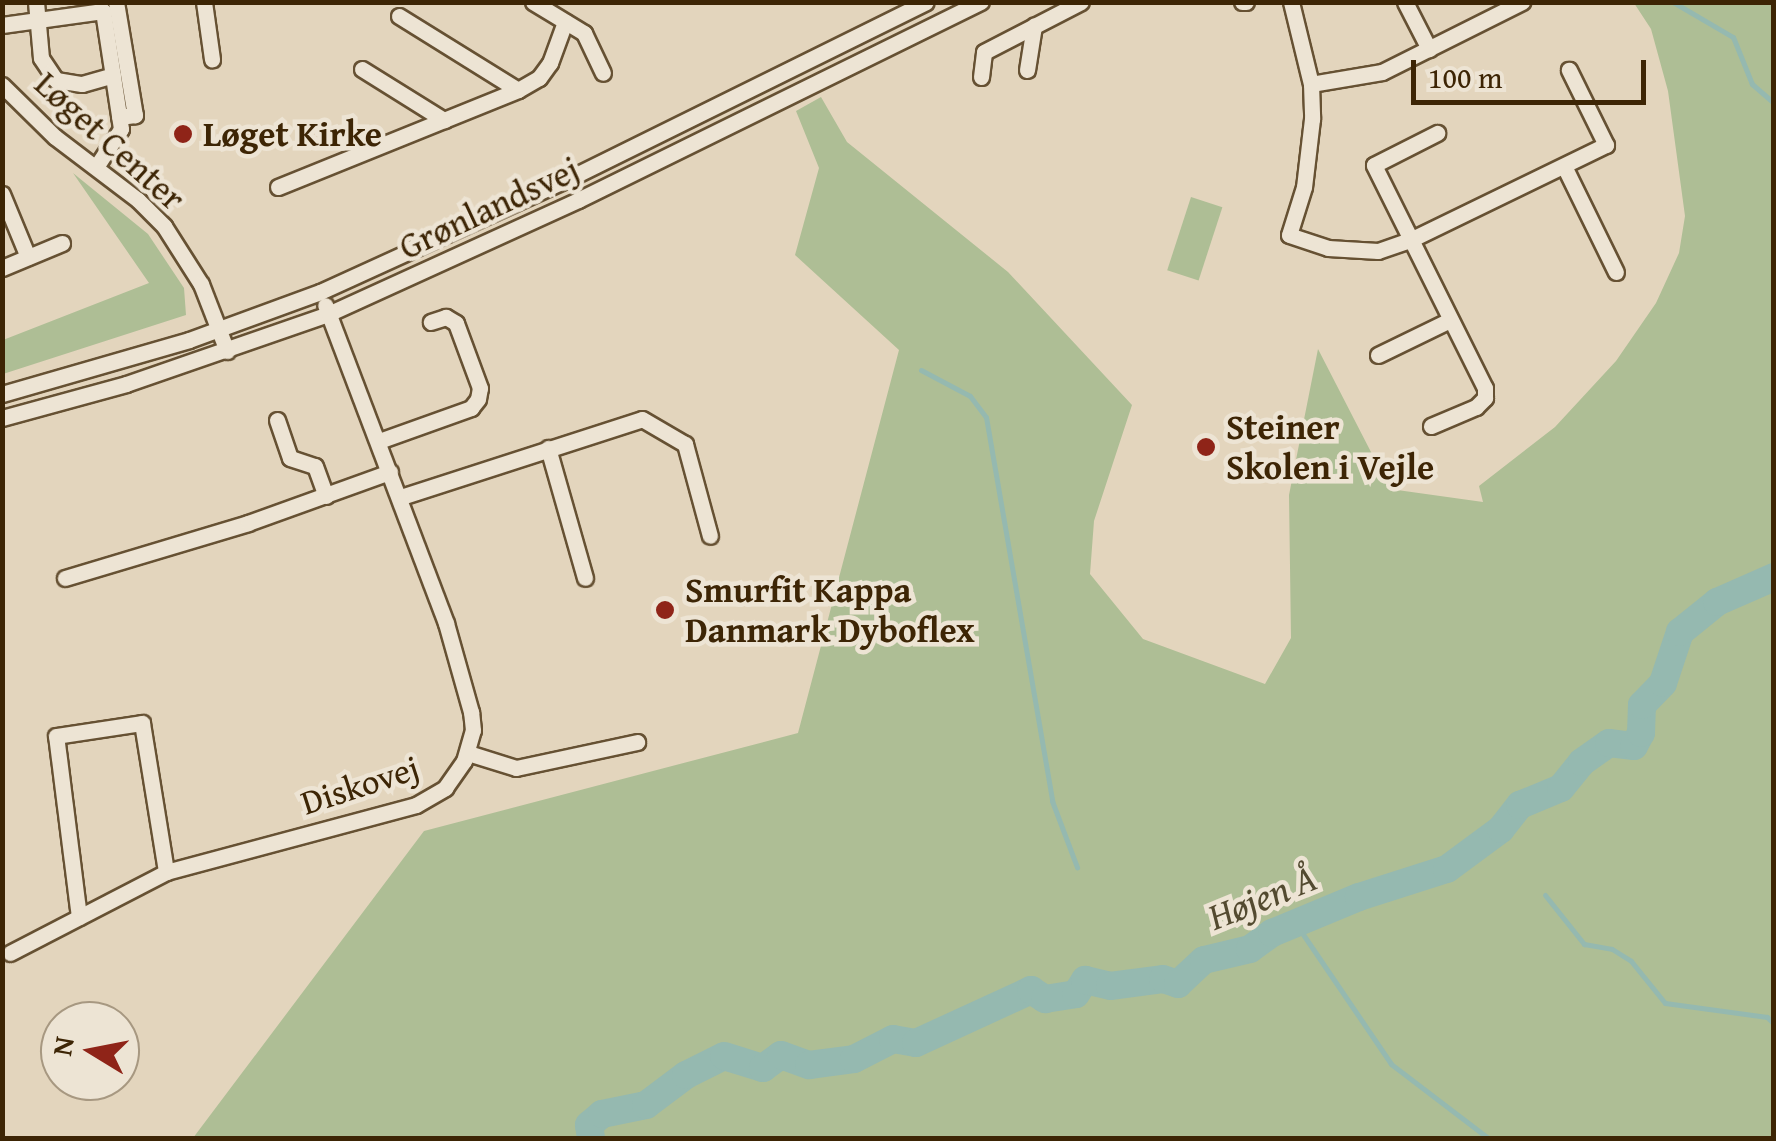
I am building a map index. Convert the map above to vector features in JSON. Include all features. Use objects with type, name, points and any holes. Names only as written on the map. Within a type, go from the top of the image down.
[{"type":"street","points":[[36,2],[41,58],[56,80],[82,84],[113,75]]},
{"type":"street","points":[[116,2],[135,115],[119,117]]},
{"type":"street","points":[[204,2],[212,59]]},
{"type":"street","points":[[533,2],[553,8],[565,22],[584,32],[603,73]]},
{"type":"street","name":"Grønlandsvej","points":[[2,394],[221,328],[320,292],[568,179],[926,2]]},
{"type":"street","name":"Grønlandsvej","points":[[2,418],[74,400],[328,314],[545,216],[980,2]]},
{"type":"street","points":[[981,78],[984,52],[1081,2]]},
{"type":"street","points":[[1290,2],[1312,84],[1309,155],[1289,235],[1353,252],[1378,251],[1410,240],[1606,145],[1569,70]]},
{"type":"street","points":[[1405,2],[1430,49]]},
{"type":"street","points":[[1312,84],[1382,72],[1522,2]]},
{"type":"street","points":[[2,26],[103,11],[121,129],[96,167]]},
{"type":"street","points":[[398,16],[518,90]]},
{"type":"street","points":[[278,187],[539,78],[550,63],[565,22]]},
{"type":"street","points":[[1027,70],[1034,26]]},
{"type":"street","points":[[362,69],[444,120]]},
{"type":"street","name":"Løget Center","points":[[2,84],[55,137],[164,226],[201,284],[227,351]]},
{"type":"street","points":[[1431,426],[1476,407],[1485,398],[1484,388],[1374,165],[1437,133]]},
{"type":"street","points":[[1564,166],[1616,272]]},
{"type":"street","points":[[2,194],[28,257]]},
{"type":"street","points":[[2,268],[62,243]]},
{"type":"street","name":"Diskovej","points":[[10,953],[166,872],[416,805],[445,788],[468,753],[471,712],[446,623],[401,496],[320,292]]},
{"type":"street","points":[[379,440],[470,408],[478,399],[480,388],[456,323],[446,317],[430,322]]},
{"type":"street","points":[[1378,355],[1450,320]]},
{"type":"street","points":[[401,496],[642,419],[684,444],[710,536]]},
{"type":"street","points":[[277,420],[290,458],[316,466],[326,496]]},
{"type":"street","points":[[548,448],[585,578]]},
{"type":"street","points":[[64,578],[326,496],[390,472]]},
{"type":"street","points":[[79,917],[56,736],[142,723],[166,872]]},
{"type":"street","points":[[468,753],[516,768],[637,742]]},
{"type":"green space","points":[[1634,3],[1773,3],[1773,1138],[193,1138],[424,831],[798,733],[899,350],[795,255],[819,168],[796,111],[821,97],[847,142],[1008,272],[1132,405],[1094,521],[1090,574],[1143,639],[1265,684],[1291,638],[1289,495],[1318,349],[1390,489],[1483,502],[1479,486],[1555,427],[1616,361],[1656,303],[1679,253],[1685,216],[1668,91],[1651,29]]},
{"type":"green space","points":[[73,173],[148,234],[184,288],[186,315],[3,374],[3,340],[149,283]]},
{"type":"green space","points":[[1191,197],[1222,207],[1199,280],[1167,270]]},
{"type":"waterway","points":[[1673,2],[1733,37],[1752,84],[1774,103]]},
{"type":"waterway","points":[[921,370],[970,396],[986,417],[1052,801],[1077,867]]},
{"type":"waterway","name":"Højen Å","points":[[591,1138],[589,1125],[602,1114],[646,1105],[686,1075],[724,1056],[763,1068],[781,1055],[809,1065],[854,1059],[893,1039],[916,1043],[1031,990],[1045,999],[1076,994],[1085,980],[1110,986],[1163,979],[1178,984],[1204,960],[1250,949],[1272,933],[1359,897],[1447,869],[1501,829],[1520,805],[1561,788],[1582,762],[1609,743],[1634,746],[1641,733],[1642,705],[1663,683],[1680,632],[1717,602],[1774,577]]},
{"type":"waterway","points":[[1545,895],[1584,944],[1612,949],[1631,961],[1665,1003],[1767,1017],[1774,1024]]},
{"type":"waterway","points":[[1296,924],[1391,1064],[1488,1138]]},
{"type":"place","name":"Løget Kirke","points":[[183,134]]},
{"type":"place","name":"Steiner Skolen i Vejle","points":[[1206,447]]},
{"type":"place","name":"Smurfit Kappa Danmark Dyboflex","points":[[665,610]]}]
